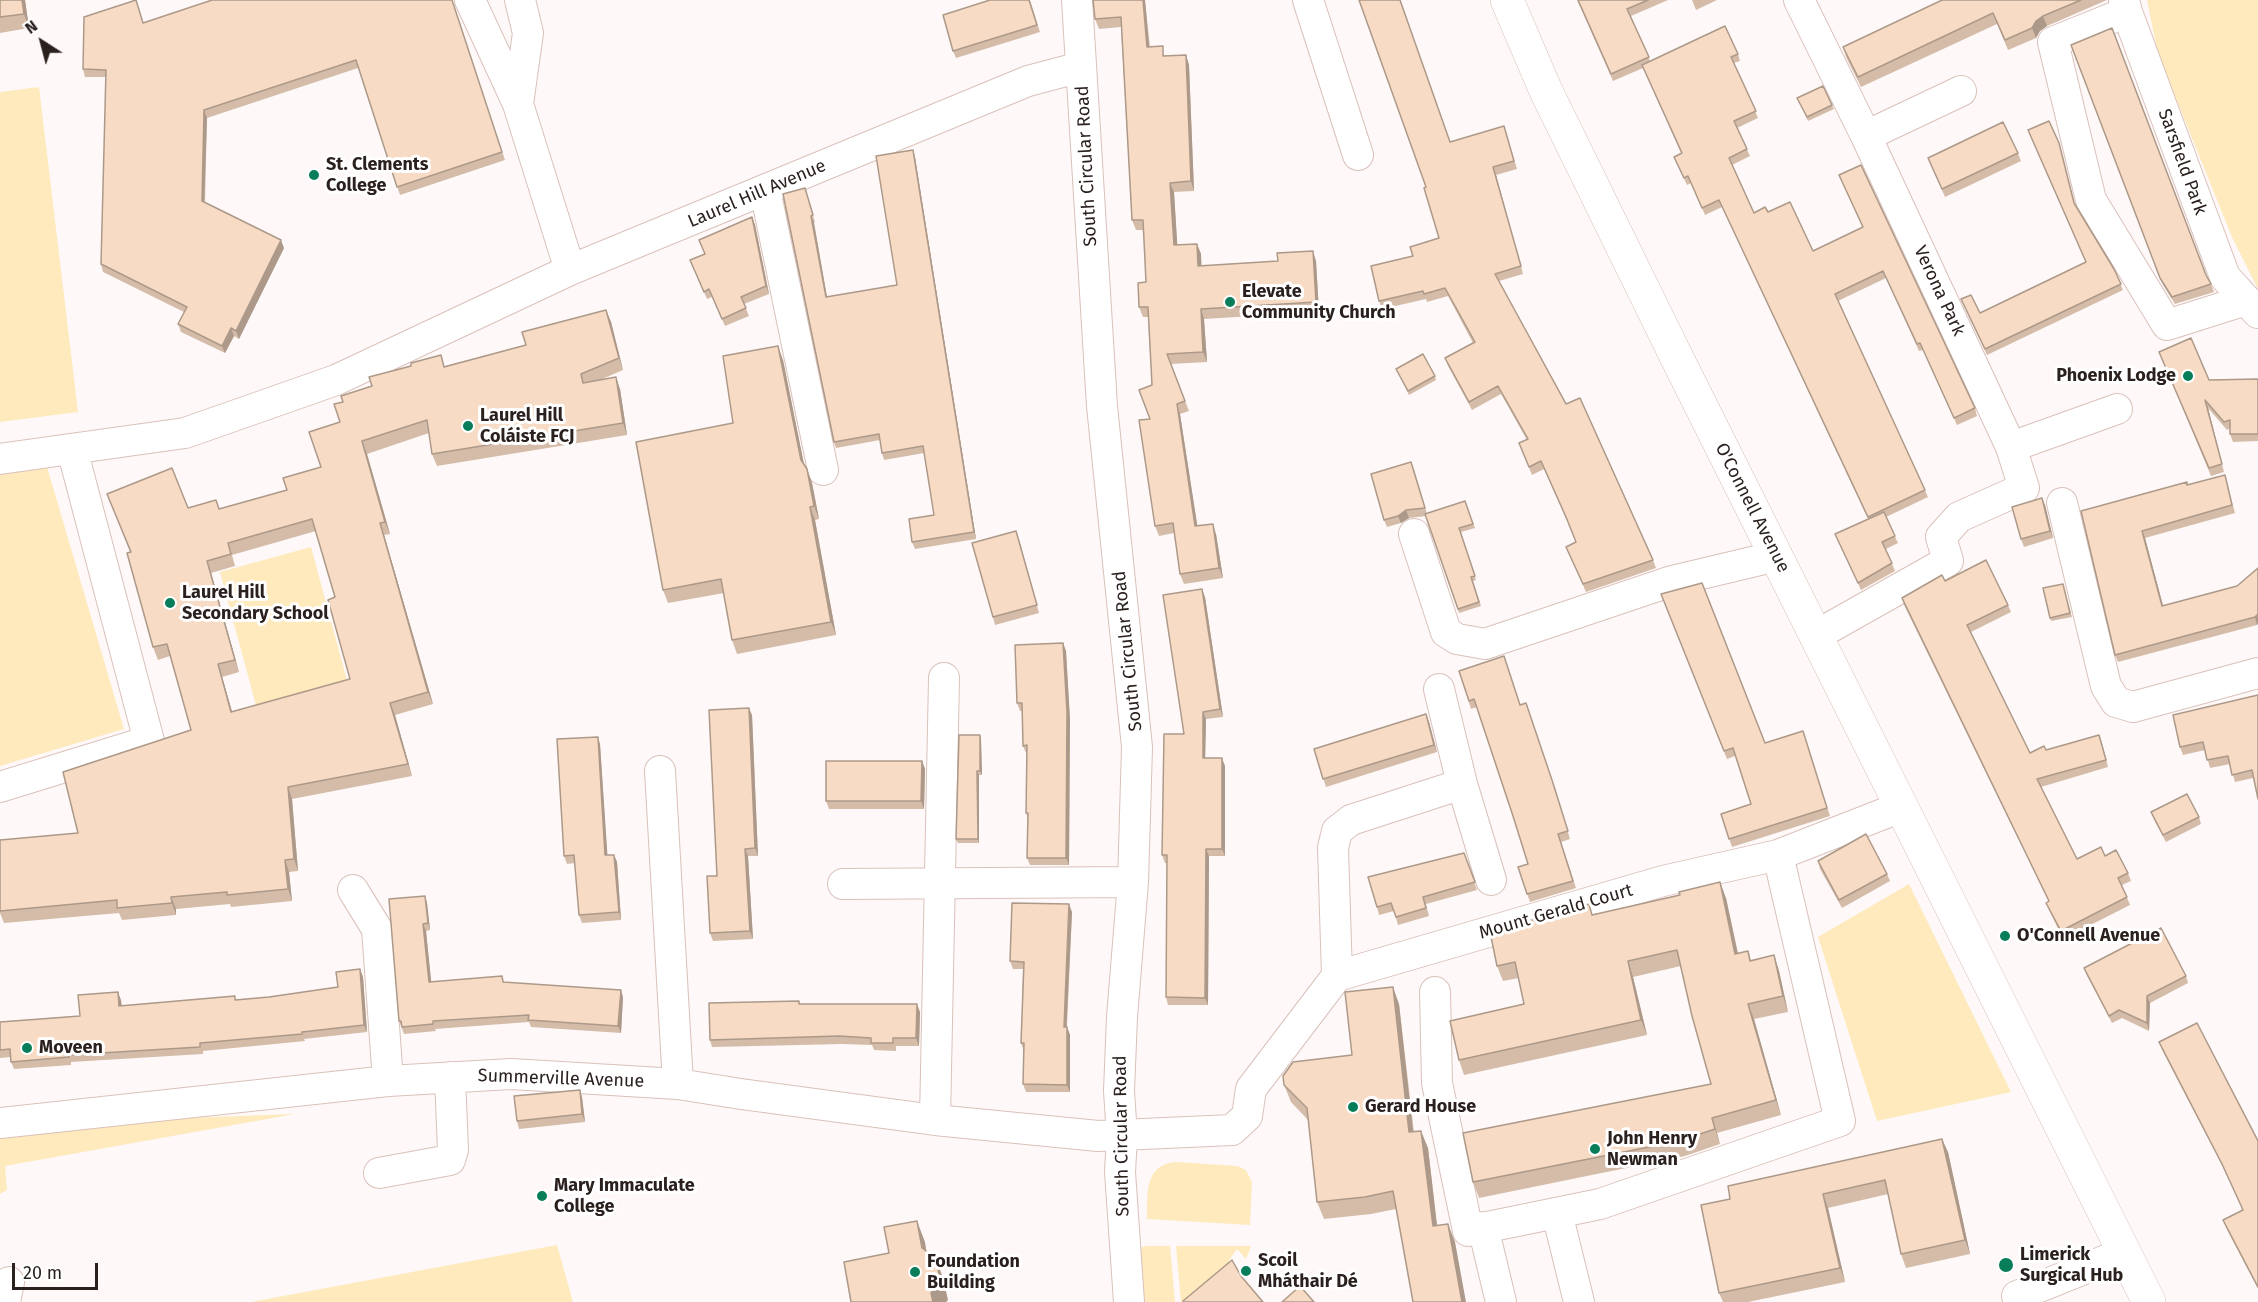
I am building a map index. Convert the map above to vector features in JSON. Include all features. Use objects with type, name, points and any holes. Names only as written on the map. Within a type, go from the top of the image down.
[{"type":"main road","name":"O'Connell Avenue","points":[[1507,0],[1546,92],[1674,352],[2149,1302]]},
{"type":"street","points":[[470,0],[518,104],[570,270]]},
{"type":"street","points":[[518,104],[528,33],[520,0]]},
{"type":"street","name":"South Circular Road","points":[[1077,0],[1102,406],[1137,747],[1133,882],[1122,1017],[1119,1091],[1122,1136],[1120,1172],[1129,1302]]},
{"type":"street","points":[[1308,0],[1358,155]]},
{"type":"street","name":"Verona Park","points":[[1799,0],[1866,136],[2011,447],[2024,488],[1959,517],[1941,537],[1948,561],[1815,636]]},
{"type":"street","points":[[2125,6],[2052,42],[2091,200],[2167,325],[2252,307]]},
{"type":"street","name":"Sarsfield Park","points":[[2125,6],[2225,277],[2252,307]]},
{"type":"street","name":"Laurel Hill Avenue","points":[[0,459],[185,433],[336,380],[570,270],[1028,81],[1081,67]]},
{"type":"street","points":[[1866,136],[1961,91]]},
{"type":"street","points":[[765,190],[823,470]]},
{"type":"street","points":[[2011,447],[2117,409]]},
{"type":"street","points":[[0,787],[149,741],[72,449]]},
{"type":"street","points":[[2062,503],[2106,686],[2116,702],[2133,707],[2258,673]]},
{"type":"street","points":[[1414,534],[1446,632],[1457,639],[1485,644],[1672,581],[1777,556]]},
{"type":"street","points":[[935,1120],[944,678]]},
{"type":"street","points":[[1439,689],[1462,784],[1491,880]]},
{"type":"street","points":[[660,771],[678,1084]]},
{"type":"street","points":[[1337,976],[1334,848],[1337,831],[1351,820],[1462,784]]},
{"type":"street","name":"Mount Gerald Court","points":[[1337,976],[1663,881],[1778,855],[1901,807]]},
{"type":"street","points":[[1435,992],[1437,1083],[1468,1231],[1600,1204],[1840,1121],[1778,855]]},
{"type":"street","points":[[843,885],[1133,882]]},
{"type":"street","points":[[353,890],[377,929],[388,1081]]},
{"type":"street","name":"Summerville Avenue","points":[[0,1123],[388,1081],[511,1074],[678,1084],[935,1120],[1098,1136],[1232,1130],[1247,1116],[1251,1089],[1337,976]]},
{"type":"street","points":[[379,1173],[450,1160],[453,1150],[450,1077]]},
{"type":"street","points":[[1557,1213],[1579,1302]]},
{"type":"street","points":[[1483,1227],[1501,1302]]},
{"type":"street","points":[[2017,1296],[2124,1253]]},
{"type":"shaded area","points":[[2147,0],[2258,0],[2258,289],[2232,237],[2158,54]]},
{"type":"shaded area","points":[[39,87],[78,412],[0,422],[0,92]]},
{"type":"shaded area","points":[[45,460],[124,729],[0,766],[0,466]]},
{"type":"shaded area","points":[[311,547],[348,684],[257,709],[220,572]]},
{"type":"shaded area","points":[[1909,884],[2011,1092],[1877,1121],[1818,937]]},
{"type":"shaded area","points":[[295,1114],[5,1166],[7,1190],[0,1194],[0,1137],[129,1120]]},
{"type":"shaded area","points":[[1176,1162],[1237,1166],[1246,1170],[1252,1182],[1250,1225],[1147,1219],[1148,1191],[1153,1175],[1165,1164]]},
{"type":"shaded area","points":[[557,1245],[573,1302],[251,1302]]},
{"type":"shaded area","points":[[1170,1246],[1175,1302],[1142,1302],[1138,1255],[1140,1248]]},
{"type":"shaded area","points":[[1176,1246],[1251,1246],[1246,1259],[1237,1249],[1228,1267],[1192,1302],[1181,1302]]},
{"type":"building","points":[[0,0],[22,0],[24,14],[0,17]]},
{"type":"building","points":[[136,0],[143,23],[212,0],[452,0],[502,152],[397,187],[356,60],[204,110],[202,201],[281,240],[236,331],[231,328],[222,346],[178,324],[187,307],[101,264],[106,70],[83,69],[84,17]]},
{"type":"building","points":[[990,0],[1029,0],[1037,25],[953,51],[943,15]]},
{"type":"building","points":[[1093,0],[1143,0],[1147,47],[1163,46],[1163,56],[1186,55],[1191,181],[1170,183],[1174,245],[1197,244],[1198,266],[1278,261],[1277,253],[1313,251],[1316,302],[1201,309],[1203,352],[1167,354],[1185,401],[1177,404],[1195,526],[1213,524],[1219,568],[1180,574],[1173,523],[1155,526],[1139,420],[1150,419],[1139,390],[1152,385],[1148,307],[1139,307],[1138,283],[1146,282],[1143,220],[1132,220],[1121,17],[1095,19]]},
{"type":"building","points":[[1359,0],[1400,0],[1450,142],[1504,126],[1514,161],[1493,167],[1521,266],[1495,274],[1566,404],[1580,398],[1653,560],[1583,584],[1566,547],[1576,542],[1566,517],[1541,461],[1529,467],[1519,443],[1528,439],[1498,386],[1469,402],[1445,358],[1475,342],[1445,288],[1424,294],[1423,291],[1379,301],[1371,266],[1413,256],[1410,247],[1439,238],[1424,188],[1426,187]]},
{"type":"building","points":[[1578,0],[1648,0],[1627,9],[1649,57],[1611,74]]},
{"type":"building","points":[[1942,0],[2081,0],[2043,16],[2032,28],[2005,40],[1993,13],[1858,77],[1843,47]]},
{"type":"building","points":[[1725,26],[1738,54],[1731,57],[1756,111],[1734,121],[1747,149],[1729,158],[1754,213],[1765,207],[1768,212],[1790,202],[1813,251],[1863,227],[1839,175],[1861,165],[1975,408],[1954,418],[1920,343],[1917,344],[1883,271],[1835,294],[1925,490],[1868,517],[1719,200],[1702,208],[1688,176],[1684,178],[1674,157],[1682,153],[1642,65]]},
{"type":"building","points":[[2112,28],[2211,284],[2172,297],[2160,278],[2071,45]]},
{"type":"building","points":[[1823,86],[1832,105],[1807,117],[1797,98]]},
{"type":"building","points":[[2049,121],[2059,143],[2074,203],[2121,284],[1985,349],[1961,299],[1971,295],[1980,313],[2086,262],[2028,130]]},
{"type":"building","points":[[2003,122],[2018,153],[1942,189],[1928,158]]},
{"type":"building","points":[[913,150],[974,532],[912,542],[909,519],[934,515],[923,446],[882,453],[879,434],[834,442],[783,194],[805,188],[813,215],[811,216],[826,297],[897,285],[876,156]]},
{"type":"building","points":[[752,217],[766,286],[741,297],[746,308],[722,319],[709,289],[704,292],[690,260],[705,254],[699,240]]},
{"type":"building","points":[[606,310],[619,358],[581,374],[583,383],[616,377],[623,423],[432,454],[427,420],[362,441],[385,522],[380,523],[428,692],[390,703],[408,764],[288,787],[294,859],[285,860],[288,889],[227,895],[227,892],[171,897],[172,903],[117,908],[117,900],[0,911],[0,840],[78,833],[63,772],[191,730],[167,644],[153,647],[127,553],[131,552],[107,494],[172,468],[188,508],[216,500],[219,509],[287,490],[283,478],[321,467],[309,432],[340,422],[334,404],[343,402],[341,396],[372,386],[369,377],[441,355],[444,367],[526,345],[522,332]],"holes":[[[312,519],[335,597],[328,600],[350,679],[231,712],[218,664],[235,660],[207,561],[231,554],[228,543]]]},
{"type":"building","points":[[2191,338],[2209,380],[2258,379],[2258,434],[2230,434],[2230,420],[2224,422],[2205,400],[2222,464],[2209,468],[2159,352]]},
{"type":"building","points":[[778,346],[801,460],[807,469],[814,506],[810,507],[831,622],[732,640],[721,579],[663,590],[636,442],[733,423],[723,356]]},
{"type":"building","points":[[1423,354],[1435,376],[1408,391],[1396,369]]},
{"type":"building","points":[[1411,462],[1425,508],[1406,510],[1398,516],[1384,520],[1371,474]]},
{"type":"building","points":[[2225,475],[2232,505],[2142,531],[2162,606],[2237,586],[2258,568],[2258,614],[2255,617],[2115,655],[2081,511],[2187,482],[2187,485]]},
{"type":"building","points":[[2042,498],[2050,531],[2021,539],[2012,507]]},
{"type":"building","points":[[1465,501],[1473,524],[1459,528],[1475,576],[1471,577],[1479,602],[1458,609],[1425,514]]},
{"type":"building","points":[[1884,512],[1895,536],[1882,542],[1892,563],[1858,583],[1835,534]]},
{"type":"building","points":[[1016,531],[1037,605],[993,617],[972,543]]},
{"type":"building","points":[[1986,560],[2008,605],[1967,625],[2030,753],[2044,746],[2046,750],[2099,735],[2106,760],[2037,779],[2077,859],[2101,847],[2105,856],[2116,850],[2128,873],[2118,878],[2127,897],[2061,931],[2046,903],[2049,901],[1902,598],[1942,575],[1945,581]]},
{"type":"building","points":[[1702,583],[1765,743],[1803,731],[1827,808],[1729,839],[1721,814],[1751,804],[1733,748],[1724,751],[1661,594]]},
{"type":"building","points":[[2063,584],[2070,613],[2050,618],[2043,588]]},
{"type":"building","points":[[1202,589],[1220,709],[1203,712],[1203,758],[1222,758],[1222,849],[1206,849],[1205,998],[1166,997],[1167,855],[1162,855],[1164,734],[1184,734],[1163,595]]},
{"type":"building","points":[[1063,643],[1067,712],[1066,858],[1027,858],[1027,745],[1023,746],[1022,703],[1017,703],[1015,645]]},
{"type":"building","points":[[1504,656],[1520,705],[1526,703],[1568,831],[1558,834],[1573,881],[1527,894],[1518,867],[1528,864],[1474,699],[1469,701],[1459,671]]},
{"type":"building","points":[[2258,695],[2258,799],[2252,770],[2232,775],[2228,756],[2207,760],[2203,742],[2180,747],[2173,715]]},
{"type":"building","points":[[749,708],[755,848],[745,849],[750,931],[710,933],[707,876],[717,876],[709,710]]},
{"type":"building","points":[[1426,714],[1434,745],[1323,779],[1314,749]]},
{"type":"building","points":[[959,735],[980,735],[980,771],[977,771],[978,839],[956,839]]},
{"type":"building","points":[[598,737],[605,855],[614,855],[619,912],[579,915],[574,855],[564,856],[557,739]]},
{"type":"building","points":[[826,761],[922,761],[921,801],[826,801]]},
{"type":"building","points":[[2187,794],[2199,817],[2163,835],[2151,812]]},
{"type":"building","points":[[1866,834],[1887,874],[1839,900],[1818,861]]},
{"type":"building","points":[[1464,853],[1475,882],[1423,897],[1426,908],[1396,917],[1391,903],[1377,907],[1368,877]]},
{"type":"building","points":[[1720,882],[1735,954],[1748,951],[1750,961],[1774,955],[1783,996],[1748,1004],[1776,1100],[1712,1118],[1715,1129],[1679,1141],[1473,1182],[1463,1133],[1711,1084],[1677,950],[1628,961],[1641,1020],[1459,1060],[1450,1021],[1524,1004],[1515,962],[1497,966],[1490,932],[1589,904],[1592,915],[1680,895],[1679,892]]},
{"type":"building","points":[[425,896],[428,923],[423,924],[429,982],[502,976],[503,982],[621,990],[618,1026],[528,1020],[529,1015],[433,1021],[433,1024],[402,1027],[399,1021],[389,899]]},
{"type":"building","points":[[1012,903],[1069,904],[1064,1027],[1067,1027],[1067,1085],[1023,1084],[1024,1043],[1021,1043],[1024,962],[1010,961]]},
{"type":"building","points":[[2161,928],[2186,976],[2147,996],[2147,1023],[2119,1010],[2109,1016],[2084,968]]},
{"type":"building","points":[[360,969],[364,1025],[302,1032],[302,1034],[200,1043],[200,1047],[68,1055],[69,1057],[11,1062],[10,1049],[0,1050],[0,1022],[80,1016],[78,995],[118,992],[119,1006],[235,996],[235,1000],[269,997],[338,987],[336,972]]},
{"type":"building","points":[[1393,987],[1409,1132],[1421,1131],[1433,1226],[1448,1224],[1462,1302],[1413,1302],[1393,1191],[1365,1197],[1317,1202],[1307,1108],[1284,1085],[1283,1076],[1293,1062],[1352,1055],[1345,992]]},
{"type":"building","points":[[799,1001],[799,1004],[917,1004],[916,1038],[893,1038],[893,1043],[871,1043],[871,1038],[839,1036],[710,1040],[709,1003]]},
{"type":"building","points":[[2197,1023],[2258,1141],[2258,1287],[2223,1220],[2243,1210],[2159,1042]]},
{"type":"building","points":[[580,1090],[582,1114],[517,1121],[514,1096]]},
{"type":"building","points":[[1942,1139],[1965,1240],[1901,1254],[1885,1180],[1823,1194],[1840,1268],[1719,1293],[1701,1205],[1730,1199],[1728,1186]]},
{"type":"building","points":[[917,1221],[922,1248],[936,1258],[940,1280],[931,1293],[933,1302],[851,1302],[844,1262],[889,1253],[884,1227]]},
{"type":"building","points":[[1232,1260],[1241,1276],[1263,1302],[1183,1301]]},
{"type":"building","points":[[1300,1286],[1314,1302],[1282,1302]]},
{"type":"place","name":"St. Clements College","points":[[314,175]]},
{"type":"place","name":"Elevate Community Church","points":[[1230,302]]},
{"type":"place","name":"Phoenix Lodge","points":[[2188,376]]},
{"type":"place","name":"Laurel Hill Coláiste FCJ","points":[[468,426]]},
{"type":"place","name":"Laurel Hill Secondary School","points":[[170,603]]},
{"type":"place","name":"O'Connell Avenue","points":[[2005,936]]},
{"type":"place","name":"Moveen","points":[[27,1048]]},
{"type":"place","name":"Gerard House","points":[[1353,1107]]},
{"type":"place","name":"John Henry Newman","points":[[1595,1149]]},
{"type":"place","name":"Mary Immaculate College","points":[[542,1196]]},
{"type":"place","name":"Limerick Surgical Hub","points":[[2006,1265]]},
{"type":"place","name":"Scoil Mháthair Dé","points":[[1246,1271]]},
{"type":"place","name":"Foundation Building","points":[[915,1272]]}]
